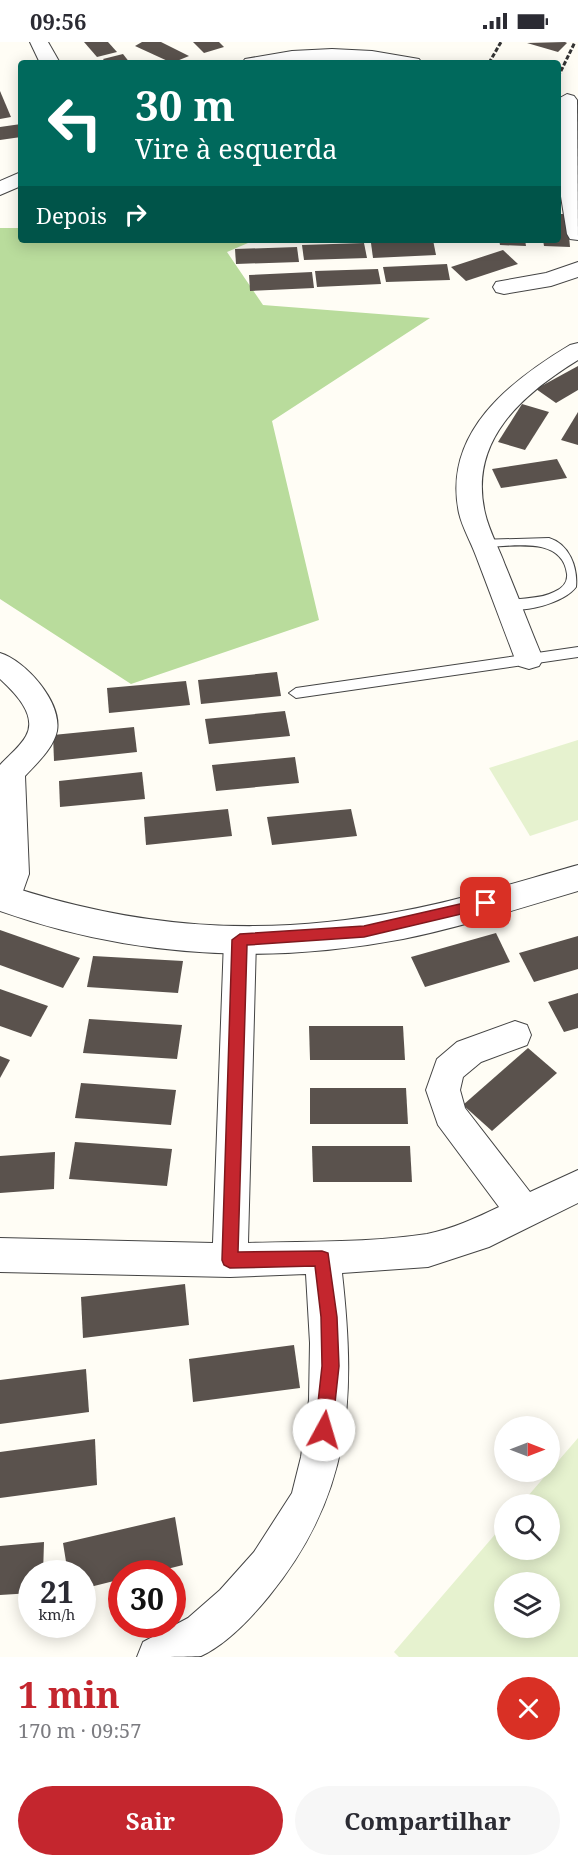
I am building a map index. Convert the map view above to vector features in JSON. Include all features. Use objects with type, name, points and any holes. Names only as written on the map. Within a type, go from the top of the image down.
[{"type":"street","points":[[39,42],[48,60]]},
{"type":"street","points":[[270,60],[385,49],[406,60]]},
{"type":"street","points":[[568,100],[569,184],[578,234]]},
{"type":"street","points":[[0,189],[18,180]]},
{"type":"street","points":[[504,287],[551,279],[578,269]]},
{"type":"street","points":[[529,660],[472,513],[469,489],[478,446],[505,400],[539,372],[578,350]]},
{"type":"street","points":[[0,663],[26,686],[38,706],[43,722],[38,744],[5,771],[15,857],[14,874],[3,898],[83,923],[179,936],[240,940],[326,935],[395,926],[578,878]]},
{"type":"street","points":[[230,1260],[240,940]]},
{"type":"street","points":[[515,1035],[469,1052],[449,1069],[443,1090],[450,1115],[525,1214]]},
{"type":"street","points":[[0,1255],[230,1260],[322,1258],[428,1250],[477,1235],[525,1214],[578,1186]]},
{"type":"street","points":[[159,1657],[203,1632],[241,1598],[293,1528],[314,1487],[330,1366],[329,1317],[322,1258]]},
{"type":"lane","points":[[483,543],[549,542],[564,552],[574,575],[569,591],[559,597],[508,605]]},
{"type":"lane","points":[[296,693],[578,652]]},
{"type":"path","points":[[491,60],[501,42]]},
{"type":"path","points":[[561,71],[575,42]]},
{"type":"green space","points":[[0,228],[18,228],[18,243],[248,243],[227,252],[263,305],[430,318],[272,421],[319,620],[131,684],[0,599]]},
{"type":"green space","points":[[578,740],[578,820],[530,836],[489,768]]},
{"type":"green space","points":[[578,1438],[578,1657],[399,1657],[394,1652],[494,1536],[494,1560],[560,1560],[560,1494],[530,1494],[540,1482],[560,1482],[560,1459]]},
{"type":"building","points":[[84,42],[108,42],[117,52],[97,57]]},
{"type":"building","points":[[142,42],[161,42],[189,56],[179,60],[165,60],[135,46]]},
{"type":"building","points":[[193,42],[219,42],[224,47],[204,53]]},
{"type":"building","points":[[527,43],[567,43],[558,52]]},
{"type":"building","points":[[123,54],[128,60],[104,60]]},
{"type":"building","points":[[0,91],[11,117],[0,119]]},
{"type":"building","points":[[18,124],[18,137],[0,140],[0,127]]},
{"type":"building","points":[[561,214],[567,214],[570,247],[544,246],[544,243],[561,243]]},
{"type":"building","points":[[364,243],[367,258],[304,260],[302,245]]},
{"type":"building","points":[[371,243],[434,243],[436,255],[373,258]]},
{"type":"building","points":[[500,243],[526,243],[526,246],[500,245]]},
{"type":"building","points":[[297,247],[299,262],[236,264],[235,249]]},
{"type":"building","points":[[503,250],[518,264],[466,281],[451,267]]},
{"type":"building","points":[[447,264],[450,280],[386,282],[383,267]]},
{"type":"building","points":[[378,269],[381,284],[317,287],[315,271]]},
{"type":"building","points":[[312,272],[314,288],[250,291],[249,275]]},
{"type":"building","points":[[578,366],[578,390],[556,403],[536,389]]},
{"type":"building","points":[[522,404],[549,412],[525,450],[498,442]]},
{"type":"building","points":[[578,412],[578,445],[561,440]]},
{"type":"building","points":[[557,459],[567,478],[501,488],[492,469]]},
{"type":"building","points":[[277,672],[281,696],[201,704],[198,680]]},
{"type":"building","points":[[186,681],[190,705],[109,713],[107,688]]},
{"type":"building","points":[[285,711],[290,736],[209,744],[205,719]]},
{"type":"building","points":[[134,727],[137,752],[54,761],[53,735]]},
{"type":"building","points":[[295,757],[299,783],[216,791],[212,765]]},
{"type":"building","points":[[142,772],[145,799],[60,807],[59,781]]},
{"type":"building","points":[[228,809],[232,836],[146,845],[144,817]]},
{"type":"building","points":[[351,809],[357,836],[272,845],[267,817]]},
{"type":"building","points":[[0,930],[80,958],[63,988],[0,965]]},
{"type":"building","points":[[496,933],[510,962],[425,987],[411,957]]},
{"type":"building","points":[[578,936],[578,969],[534,982],[519,953]]},
{"type":"building","points":[[93,956],[183,961],[178,993],[87,987]]},
{"type":"building","points":[[0,989],[48,1006],[31,1037],[0,1026]]},
{"type":"building","points":[[578,993],[578,1028],[564,1032],[548,1002]]},
{"type":"building","points":[[89,1019],[182,1025],[177,1059],[83,1053]]},
{"type":"building","points":[[309,1026],[403,1026],[405,1060],[310,1060]]},
{"type":"building","points":[[528,1048],[557,1073],[492,1131],[463,1105]]},
{"type":"building","points":[[0,1056],[10,1060],[0,1078]]},
{"type":"building","points":[[81,1083],[176,1090],[171,1125],[75,1118]]},
{"type":"building","points":[[310,1088],[406,1088],[408,1124],[310,1124]]},
{"type":"building","points":[[75,1142],[172,1149],[167,1186],[69,1179]]},
{"type":"building","points":[[312,1146],[410,1146],[412,1182],[313,1182]]},
{"type":"building","points":[[55,1152],[54,1189],[0,1193],[0,1156]]},
{"type":"building","points":[[185,1284],[189,1325],[83,1338],[81,1297]]},
{"type":"building","points":[[294,1345],[300,1388],[193,1402],[189,1359]]},
{"type":"building","points":[[86,1369],[89,1412],[0,1424],[0,1380]]},
{"type":"building","points":[[95,1439],[97,1485],[0,1498],[0,1452]]},
{"type":"building","points":[[175,1517],[182,1560],[108,1560],[108,1582],[96,1586],[96,1560],[66,1560],[63,1543]]},
{"type":"building","points":[[44,1542],[43,1560],[18,1560],[18,1594],[0,1595],[0,1546]]},
{"type":"route","points":[[324,1430],[330,1366],[329,1317],[322,1258],[230,1260],[240,940],[286,939],[364,932],[486,903]]}]
